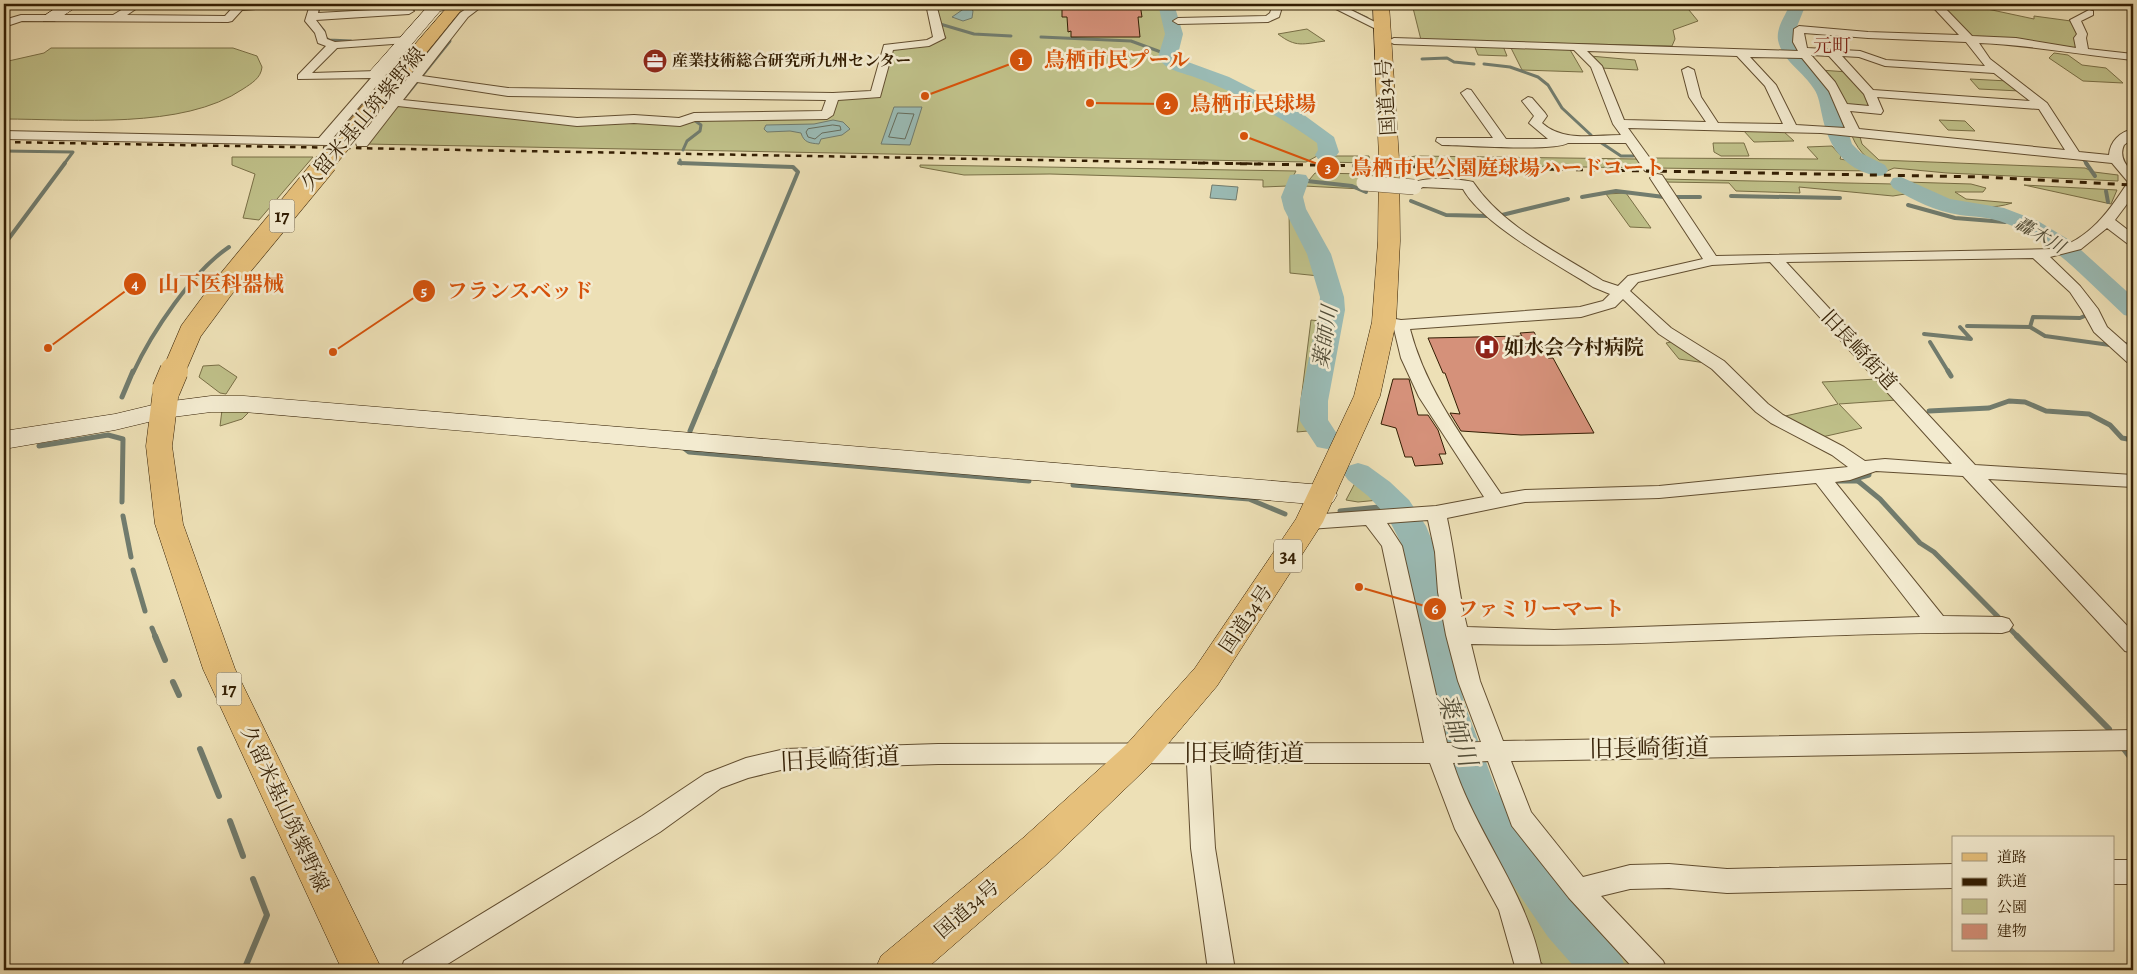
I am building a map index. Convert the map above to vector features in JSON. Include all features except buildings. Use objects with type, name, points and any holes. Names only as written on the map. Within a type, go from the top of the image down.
[{"type":"main road","name":"久留米基山筑紫野線","points":[[362,970],[219,669],[169,524],[159,446],[166,400],[191,331],[412,47],[459,8]]},
{"type":"main road","name":"国道34号","points":[[896,970],[1036,850],[1138,755],[1206,677],[1264,594],[1309,522],[1323,495],[1367,396],[1393,323],[1389,241],[1386,24]]},
{"type":"street","points":[[49,18],[73,4]]},
{"type":"street","points":[[114,19],[138,4]]},
{"type":"street","points":[[218,29],[240,6],[280,4]]},
{"type":"street","points":[[314,4],[316,16]]},
{"type":"street","points":[[334,45],[302,77],[377,74],[412,47],[435,7],[459,8],[480,4]]},
{"type":"street","points":[[413,78],[508,92],[833,97],[876,94],[888,47],[929,42],[939,38],[931,4]]},
{"type":"street","points":[[1178,21],[1268,19],[1275,15],[1278,4]]},
{"type":"street","points":[[1331,4],[1386,24],[1577,47],[1860,54],[1885,63],[1999,70]]},
{"type":"street","points":[[1935,4],[1974,44],[1981,56],[2043,106],[2060,135],[2076,156]]},
{"type":"street","points":[[412,47],[334,45],[322,41],[320,32],[310,21],[316,16],[412,8],[431,11]]},
{"type":"street","points":[[362,143],[413,78],[459,8]]},
{"type":"street","points":[[2083,52],[2080,38],[2082,34],[2075,20],[2089,13]]},
{"type":"street","points":[[4,24],[14,19],[49,18],[228,19]]},
{"type":"street","points":[[1856,133],[1847,124],[1844,108],[1830,84],[1804,53],[1799,42],[1799,29],[1969,40],[2016,41],[2083,52],[2133,57]]},
{"type":"street","points":[[1577,47],[1596,66],[1619,124],[1654,173],[1712,262]]},
{"type":"street","points":[[1740,51],[1770,85],[1790,128]]},
{"type":"street","points":[[1833,53],[1869,93],[1877,111],[1844,108]]},
{"type":"street","points":[[1688,70],[1695,97],[1715,127]]},
{"type":"street","points":[[4,134],[322,142],[378,77],[377,74]]},
{"type":"street","points":[[1467,92],[1501,140]]},
{"type":"street","points":[[1869,93],[2043,106]]},
{"type":"street","points":[[395,102],[577,122],[634,119],[680,122],[694,117],[827,115],[833,97]]},
{"type":"street","points":[[1528,100],[1541,116],[1535,123],[1547,134],[1563,140]]},
{"type":"street","points":[[1619,124],[1826,130],[2114,159]]},
{"type":"street","points":[[1495,500],[1428,397],[1393,323],[1558,316],[1581,312],[1609,304],[1633,279],[1638,277],[1712,262],[2046,254],[2074,247],[2089,237],[2128,197],[2133,186],[2114,159],[2115,151],[2120,142],[2133,133]]},
{"type":"street","points":[[1442,141],[1501,140],[1531,143],[1560,142],[1563,140],[1630,139]]},
{"type":"street","points":[[1364,183],[1414,187],[1420,183],[1468,185],[1473,198],[1490,210],[1497,219],[1508,224],[1538,247],[1564,261],[1598,284],[1622,292],[1665,331],[1718,365],[1777,420],[1838,451],[1860,467]]},
{"type":"street","points":[[2106,220],[2133,241]]},
{"type":"street","points":[[2046,254],[2075,289],[2090,310],[2100,329],[2133,358]]},
{"type":"street","name":"旧長崎街道","points":[[1775,259],[2061,571],[2133,645]]},
{"type":"street","points":[[4,440],[115,422],[166,400],[210,404],[244,404],[1323,495]]},
{"type":"street","points":[[1309,522],[1430,514],[1495,500],[1525,496],[1659,492],[1850,474],[1860,467],[1878,464],[1923,469],[2133,481]]},
{"type":"street","points":[[1820,476],[1872,538],[1938,624]]},
{"type":"street","points":[[1430,514],[1445,552],[1448,592],[1457,635],[1490,752],[1522,818],[1578,890],[1653,970]]},
{"type":"street","points":[[1371,518],[1385,534],[1392,546],[1422,691],[1459,811],[1482,856],[1503,890],[1519,928],[1529,970]]},
{"type":"street","points":[[1457,635],[1554,638],[1938,624],[2002,625]]},
{"type":"street","name":"旧長崎街道","points":[[414,970],[651,824],[713,781],[746,768],[785,759],[919,754],[1442,753],[2133,740]]},
{"type":"street","points":[[1198,753],[1203,848],[1221,970]]},
{"type":"street","points":[[2114,872],[2133,872]]},
{"type":"street","points":[[1578,890],[1630,877],[1669,876],[1727,881],[1952,876]]},
{"type":"green space","points":[[934,4],[1164,4],[1169,41],[1164,58],[1169,63],[1267,108],[1322,141],[1324,148],[1319,155],[1306,162],[366,144],[397,104],[576,123],[830,116],[835,99],[878,96],[890,51],[894,47],[932,44],[946,38],[937,20]]},
{"type":"green space","points":[[1412,4],[1684,4],[1698,21],[1673,30],[1675,39],[1672,46],[1421,40]]},
{"type":"green space","points":[[1940,4],[1978,7],[2034,19],[2034,16],[2071,21],[2077,33],[2077,49],[1973,39]]},
{"type":"green space","points":[[1307,29],[1325,41],[1300,44],[1278,34]]},
{"type":"green space","points":[[1474,45],[1503,46],[1507,56],[1478,55]]},
{"type":"green space","points":[[1510,46],[1569,48],[1583,72],[1522,70]]},
{"type":"green space","points":[[51,48],[233,48],[257,56],[262,67],[258,77],[243,89],[218,102],[190,111],[159,117],[127,119],[4,119],[4,62],[44,53]]},
{"type":"green space","points":[[2054,53],[2068,55],[2082,65],[2106,68],[2123,83],[2083,81],[2049,58]]},
{"type":"green space","points":[[1590,56],[1635,60],[1638,70],[1601,68]]},
{"type":"green space","points":[[1820,70],[1848,72],[1865,93],[1873,109],[1847,106]]},
{"type":"green space","points":[[1970,79],[2008,81],[2020,91],[1979,89]]},
{"type":"green space","points":[[1939,120],[1965,121],[1975,131],[1948,130]]},
{"type":"green space","points":[[1743,130],[1783,131],[1794,141],[1754,142]]},
{"type":"green space","points":[[1852,136],[1860,137],[1862,144],[1879,160],[2085,168],[2094,172],[2118,175],[2118,181],[1947,173],[1894,168],[1887,171],[1866,157],[1858,148]]},
{"type":"green space","points":[[1713,143],[1744,143],[1749,156],[1721,156],[1714,152]]},
{"type":"green space","points":[[1832,146],[1841,156],[1840,159],[1858,162],[1873,171],[1655,168],[1649,158],[1818,159],[1807,147]]},
{"type":"green space","points":[[1332,156],[1369,156],[1370,163],[1324,162]]},
{"type":"green space","points":[[1416,156],[1638,159],[1644,168],[1402,164],[1403,158]]},
{"type":"green space","points":[[232,157],[313,157],[259,220],[243,218],[255,174],[232,165]]},
{"type":"green space","points":[[920,165],[1296,171],[1288,186],[1263,187],[1263,180],[1050,174],[964,175],[920,167]]},
{"type":"green space","points":[[1315,173],[1369,174],[1369,180],[1362,189],[1304,186]]},
{"type":"green space","points":[[1661,179],[1894,184],[1911,193],[1893,196],[1799,187],[1800,193],[1736,191],[1729,183],[1664,182]]},
{"type":"green space","points":[[1905,182],[1971,184],[1986,188],[1983,192],[1955,192],[1966,199],[2012,203],[1985,207],[1971,206],[1943,199]]},
{"type":"green space","points":[[2024,185],[2117,190],[2111,204]]},
{"type":"green space","points":[[1626,193],[1651,228],[1630,227],[1606,194]]},
{"type":"green space","points":[[1289,211],[1311,250],[1319,276],[1290,273]]},
{"type":"green space","points":[[1311,320],[1320,321],[1306,400],[1308,431],[1297,432]]},
{"type":"green space","points":[[1676,341],[1712,364],[1679,359],[1666,343]]},
{"type":"green space","points":[[219,365],[237,377],[226,394],[220,393],[199,377],[203,366]]},
{"type":"green space","points":[[1877,379],[1897,400],[1839,404],[1862,428],[1822,437],[1781,417],[1838,404],[1822,382]]},
{"type":"green space","points":[[222,410],[249,412],[242,419],[220,426]]},
{"type":"green space","points":[[1355,483],[1366,485],[1381,496],[1379,500],[1358,502],[1346,500]]},
{"type":"green space","points":[[1463,797],[1511,873],[1595,970],[1548,970],[1538,959]]},
{"type":"green space","points":[[1523,840],[1638,970],[1622,970],[1559,899]]},
{"type":"water","points":[[956,4],[970,6],[973,11],[972,18],[963,21],[952,17],[965,8]]},
{"type":"water","points":[[894,107],[922,107],[910,145],[881,144]]},
{"type":"water","points":[[833,120],[843,122],[850,129],[842,135],[821,139],[819,144],[806,141],[801,133],[790,131],[767,132],[764,129],[766,125],[814,124]]},
{"type":"water","points":[[1212,185],[1238,187],[1236,200],[1210,198]]},
{"type":"waterway","points":[[317,15],[320,4]]},
{"type":"waterway","name":"薬師川","points":[[1166,4],[1174,34],[1167,57],[1170,62],[1222,81],[1297,119],[1327,141],[1329,152],[1325,155]]},
{"type":"waterway","points":[[1336,4],[1367,18]]},
{"type":"waterway","name":"轟木川","points":[[1798,4],[1787,29],[1789,46],[1798,60],[1825,91],[1837,134],[1843,146],[1854,157],[1877,170]]},
{"type":"waterway","points":[[939,19],[940,24],[974,34],[1011,36]]},
{"type":"waterway","points":[[319,25],[324,31],[324,37],[329,40],[351,41]]},
{"type":"waterway","points":[[1041,37],[1131,41],[1169,55]]},
{"type":"waterway","points":[[405,97],[450,41]]},
{"type":"waterway","points":[[1422,59],[1447,58],[1454,62],[1474,64]]},
{"type":"waterway","points":[[1484,64],[1510,67],[1538,77],[1548,85],[1562,108],[1591,135]]},
{"type":"waterway","points":[[683,150],[687,141],[700,131],[701,125],[694,120]]},
{"type":"waterway","points":[[1600,142],[1621,156],[1633,156]]},
{"type":"waterway","points":[[4,151],[73,152],[64,164]]},
{"type":"waterway","points":[[2083,159],[2087,164]]},
{"type":"waterway","points":[[4,245],[65,163]]},
{"type":"waterway","points":[[681,163],[793,167],[798,172],[714,373]]},
{"type":"waterway","points":[[2086,163],[2095,176]]},
{"type":"waterway","points":[[1298,180],[1352,186],[1366,192]]},
{"type":"waterway","name":"薬師川","points":[[1298,180],[1292,197],[1295,209],[1319,254],[1332,297],[1332,310],[1314,401],[1314,421],[1327,440]]},
{"type":"waterway","name":"轟木川","points":[[1901,183],[1926,198],[1942,204],[2004,215],[2030,225],[2047,235],[2077,258],[2133,310]]},
{"type":"waterway","points":[[1582,197],[1616,191],[1664,197]]},
{"type":"waterway","points":[[2106,191],[2108,202]]},
{"type":"waterway","points":[[1731,196],[1840,198]]},
{"type":"waterway","points":[[1676,197],[1700,197]]},
{"type":"waterway","points":[[1502,215],[1568,199]]},
{"type":"waterway","points":[[1411,201],[1446,215],[1488,216]]},
{"type":"waterway","points":[[1908,205],[1955,218],[2005,222]]},
{"type":"waterway","points":[[133,373],[174,304],[201,271],[229,247]]},
{"type":"waterway","points":[[2030,327],[2033,317],[2080,318],[2087,315]]},
{"type":"waterway","points":[[1967,326],[2030,327]]},
{"type":"waterway","points":[[1924,334],[1971,339],[1960,327]]},
{"type":"waterway","points":[[2030,327],[2045,336],[2110,345]]},
{"type":"waterway","points":[[1930,342],[1949,373]]},
{"type":"waterway","points":[[2125,344],[2133,346]]},
{"type":"waterway","points":[[122,397],[133,371]]},
{"type":"waterway","points":[[690,431],[715,371]]},
{"type":"waterway","points":[[1948,371],[1951,376]]},
{"type":"waterway","points":[[1929,411],[1989,408],[2009,401],[2025,402],[2046,411],[2089,414],[2110,425],[2122,438],[2133,440]]},
{"type":"waterway","points":[[39,446],[108,435],[123,439],[122,502]]},
{"type":"waterway","points":[[684,448],[689,452],[1029,481]]},
{"type":"waterway","points":[[1858,481],[1858,478],[1869,475],[1869,471]]},
{"type":"waterway","name":"薬師川","points":[[1358,473],[1379,489],[1398,508],[1410,526],[1417,543],[1423,596],[1446,702],[1479,796],[1506,841],[1563,923],[1605,970]]},
{"type":"waterway","points":[[1836,481],[1858,481]]},
{"type":"waterway","points":[[1858,481],[1880,499],[1920,543],[1934,552],[2019,638]]},
{"type":"waterway","points":[[1073,485],[1249,499],[1285,514]]},
{"type":"waterway","points":[[1340,511],[1379,507],[1398,508]]},
{"type":"waterway","points":[[123,516],[131,557]]},
{"type":"waterway","points":[[133,570],[145,611]]},
{"type":"waterway","points":[[152,628],[156,638]]},
{"type":"waterway","points":[[155,636],[165,660]]},
{"type":"waterway","points":[[2017,636],[2109,729]]},
{"type":"waterway","points":[[173,682],[179,695]]},
{"type":"waterway","points":[[200,749],[219,796]]},
{"type":"waterway","points":[[2124,749],[2133,761]]},
{"type":"waterway","points":[[230,821],[243,856]]},
{"type":"waterway","points":[[244,970],[267,915],[253,879]]},
{"type":"railway","points":[[4,142],[1269,164]]},
{"type":"railway","points":[[1198,163],[1983,177],[2133,185]]},
{"type":"place","name":"産業技術総合研究所九州センター","points":[[655,61]]},
{"type":"place","name":"鳥栖市民プール","points":[[925,96]]},
{"type":"place","name":"鳥栖市民球場","points":[[1090,103]]},
{"type":"place","name":"鳥栖市民公園庭球場ハードコート","points":[[1244,136]]},
{"type":"place","name":"如水会今村病院","points":[[1487,347]]},
{"type":"place","name":"山下医科器械","points":[[48,348]]},
{"type":"place","name":"フランスベッド","points":[[333,352]]},
{"type":"place","name":"ファミリーマート","points":[[1359,587]]},
{"type":"district","name":"元町","points":[[1832,46]]}]
